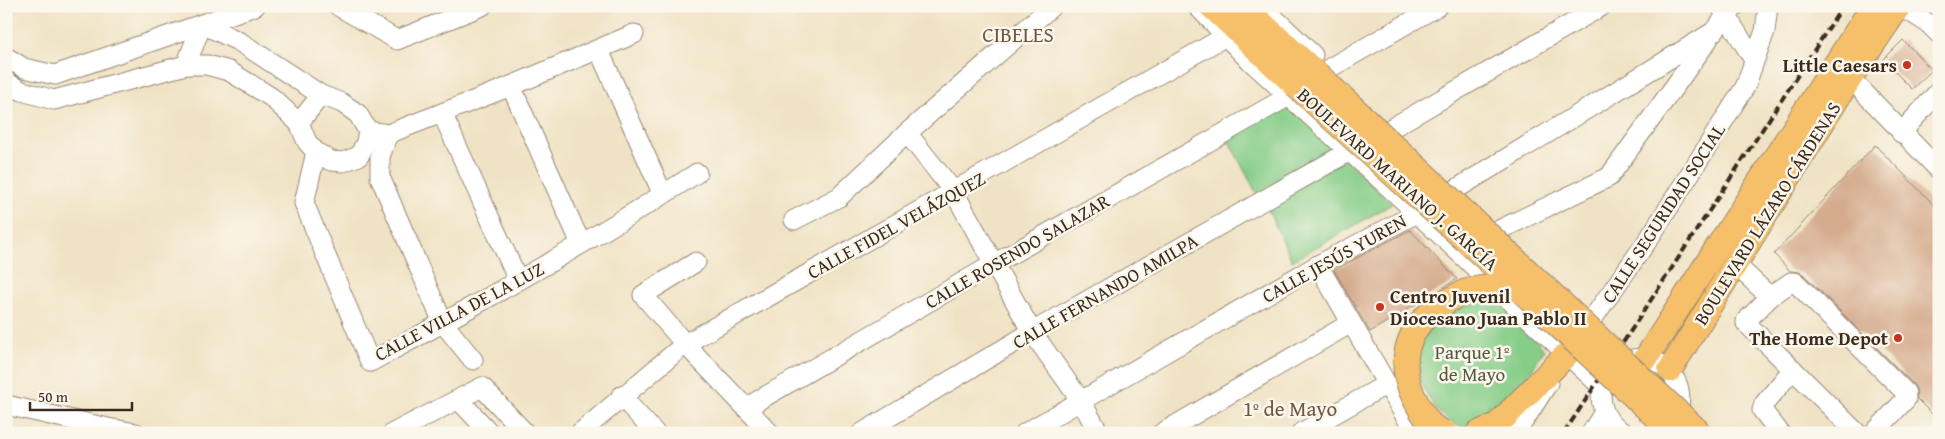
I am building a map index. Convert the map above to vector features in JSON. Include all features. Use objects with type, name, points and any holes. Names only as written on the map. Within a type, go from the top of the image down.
[{"type":"main road","name":"BOULEVARD MARIANO J. GARCÍA","points":[[1211,6],[1292,91],[1518,287],[1673,433]]},
{"type":"main road","name":"BOULEVARD MARIANO J. GARCÍA","points":[[1243,6],[1321,70],[1700,433]]},
{"type":"main road","name":"BOULEVARD LÁZARO CÁRDENAS","points":[[1670,370],[1735,264],[1841,73],[1873,6]]},
{"type":"main road","name":"BOULEVARD LÁZARO CÁRDENAS","points":[[1637,359],[1841,73],[1900,6]]},
{"type":"main road","points":[[1445,433],[1435,430],[1410,393],[1405,357],[1418,324],[1440,305],[1464,292],[1489,287],[1518,287]]},
{"type":"main road","points":[[1497,430],[1567,354]]},
{"type":"street","points":[[6,57],[24,68],[55,74],[255,6]]},
{"type":"street","points":[[338,6],[398,40],[482,6]]},
{"type":"street","points":[[794,220],[839,197],[907,133],[1052,6]]},
{"type":"street","points":[[1198,6],[1226,36],[1292,91],[1350,151],[1602,387]]},
{"type":"street","points":[[1321,70],[1438,6]]},
{"type":"street","points":[[1390,129],[1602,6]]},
{"type":"street","name":"CALLE SEGURIDAD SOCIAL","points":[[1567,354],[1650,237],[1745,87],[1765,31],[1768,6]]},
{"type":"street","points":[[1900,6],[1935,24]]},
{"type":"street","points":[[1269,8],[1321,70],[1390,129],[1591,321],[1637,359],[1663,364],[1670,370],[1679,387],[1679,406],[1674,417],[1666,427],[1656,433]]},
{"type":"street","points":[[1727,10],[1754,60]]},
{"type":"street","name":"CALLE JESÚS YUREN","points":[[1025,433],[1318,265],[1417,213],[1713,32],[1727,10]]},
{"type":"street","points":[[186,65],[202,24]]},
{"type":"street","points":[[6,82],[22,91],[54,100],[186,65],[207,65],[229,71],[271,97],[299,123],[307,142],[316,152],[331,161],[343,162],[359,156],[366,142],[368,130],[358,114],[342,103],[320,95],[240,42],[202,24]]},
{"type":"street","points":[[1497,231],[1609,178],[1713,32]]},
{"type":"street","points":[[368,130],[388,134],[511,86],[634,34]]},
{"type":"street","name":"CALLE FIDEL VELÁZQUEZ","points":[[580,433],[621,396],[685,344],[1226,36]]},
{"type":"street","points":[[599,50],[663,195]]},
{"type":"street","points":[[1841,73],[1901,133],[1935,160]]},
{"type":"street","points":[[511,86],[581,244]]},
{"type":"street","name":"CALLE ROSENDO SALAZAR","points":[[746,407],[1292,91]]},
{"type":"street","points":[[1901,133],[1939,91]]},
{"type":"street","points":[[299,123],[320,95]]},
{"type":"street","points":[[442,113],[518,280]]},
{"type":"street","points":[[907,133],[954,192],[1032,332],[1081,401],[1099,433]]},
{"type":"street","points":[[388,134],[380,156],[380,177],[443,323],[473,360]]},
{"type":"street","name":"CALLE FERNANDO AMILPA","points":[[862,433],[1032,332],[1350,151]]},
{"type":"street","name":"CALLE VILLA DE LA LUZ","points":[[316,152],[304,203],[370,362],[443,323],[581,244],[697,173]]},
{"type":"street","points":[[696,262],[643,295],[685,344],[770,433]]},
{"type":"street","points":[[1735,264],[1770,297]]},
{"type":"street","points":[[1318,265],[1415,433]]},
{"type":"street","points":[[1857,433],[1746,323],[1770,297],[1791,282],[1795,282],[1906,393],[1906,399],[1874,433]]},
{"type":"street","points":[[1162,433],[1351,323]]},
{"type":"street","points":[[1623,433],[1615,427],[1604,412],[1602,387],[1612,370],[1637,359]]},
{"type":"street","points":[[1780,433],[1762,410],[1764,404],[1793,369]]},
{"type":"street","points":[[1301,433],[1387,384]]},
{"type":"street","points":[[393,433],[482,387],[525,433]]},
{"type":"street","points":[[621,396],[655,433]]},
{"type":"street","points":[[459,400],[490,433]]},
{"type":"street","points":[[6,405],[104,431],[136,433]]},
{"type":"street","points":[[1679,406],[1708,433]]},
{"type":"street","points":[[1591,433],[1604,412]]},
{"type":"green space","points":[[1287,103],[1335,149],[1259,198],[1227,138]]},
{"type":"green space","points":[[1345,159],[1392,204],[1292,261],[1266,205]]},
{"type":"green space","name":"Parque 1º de Mayo","points":[[1484,302],[1504,306],[1529,331],[1544,350],[1524,383],[1486,424],[1466,428],[1455,425],[1437,411],[1425,391],[1418,373],[1416,357],[1422,339],[1432,324],[1453,308]]},
{"type":"building","name":"Little Caesars","points":[[1903,40],[1932,70],[1912,89],[1883,60]]},
{"type":"building","name":"The Home Depot","points":[[1875,145],[1939,210],[1939,421],[1917,399],[1914,385],[1803,274],[1790,271],[1774,254]]},
{"type":"building","name":"Centro Juvenil Diocesano Juan Pablo II","points":[[1410,230],[1457,279],[1370,332],[1334,270]]},
{"type":"railway","points":[[1564,433],[1843,6]]},
{"type":"place","name":"Little Caesars","points":[[1907,65]]},
{"type":"place","name":"Centro Juvenil Diocesano Juan Pablo II","points":[[1380,307]]},
{"type":"place","name":"The Home Depot","points":[[1898,338]]},
{"type":"district","name":"CIBELES","points":[[1018,35]]},
{"type":"district","name":"1º de Mayo","points":[[1290,409]]}]
